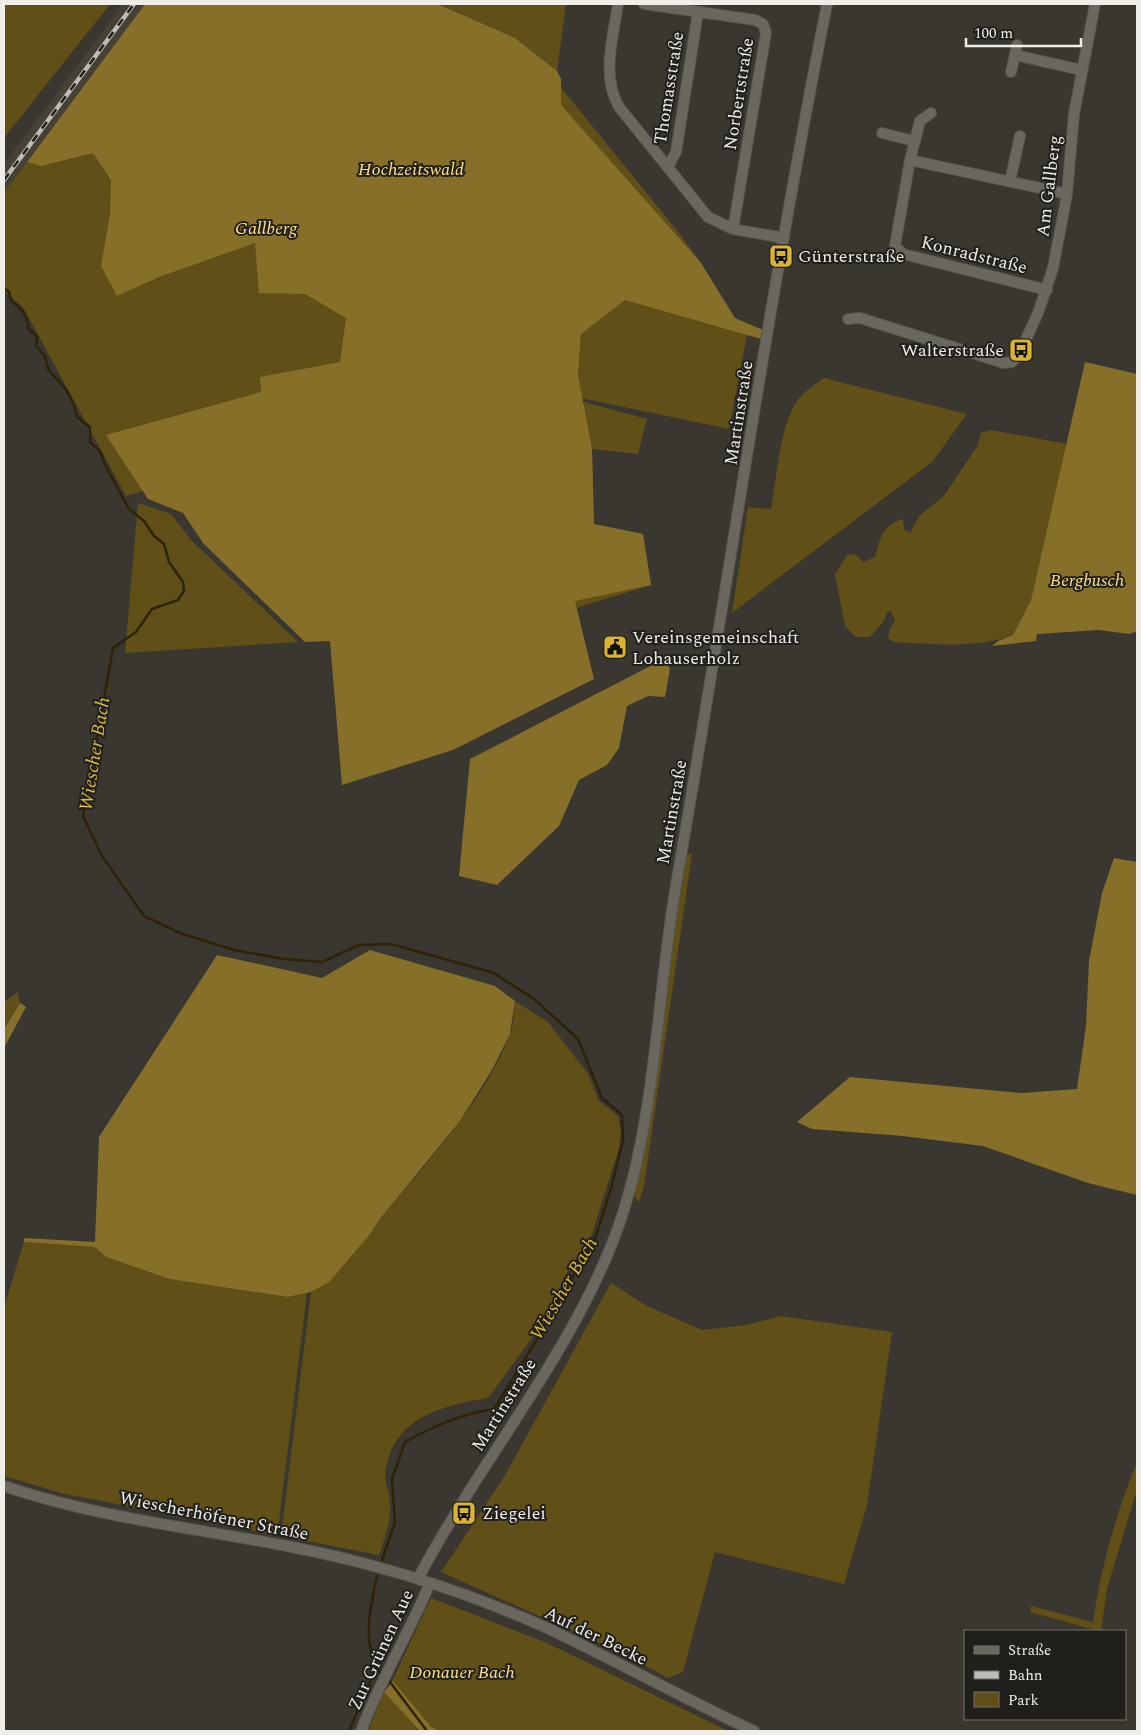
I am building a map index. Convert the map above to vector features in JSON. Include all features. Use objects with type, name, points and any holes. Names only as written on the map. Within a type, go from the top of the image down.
[{"type":"street","points":[[618,4],[609,69],[612,95],[619,107],[708,217],[733,230],[784,238]]},
{"type":"street","name":"Norbertstraße","points":[[644,4],[755,20],[763,24],[766,33],[733,230]]},
{"type":"street","name":"Martinstraße","points":[[418,1579],[434,1548],[532,1392],[577,1314],[600,1270],[619,1225],[629,1191],[647,1099],[669,924],[784,238],[827,4]]},
{"type":"street","name":"Am Gallberg","points":[[848,319],[860,318],[1009,363],[1015,359],[1047,290],[1061,234],[1067,194],[1074,114],[1096,4]]},
{"type":"street","name":"Thomasstraße","points":[[668,168],[676,152],[698,12]]},
{"type":"street","points":[[1011,72],[1016,50],[1082,70]]},
{"type":"street","name":"Konradstraße","points":[[931,113],[920,121],[914,141],[894,246],[903,254],[1047,290]]},
{"type":"street","points":[[882,133],[914,141]]},
{"type":"street","points":[[1010,181],[1020,136]]},
{"type":"street","points":[[910,160],[1067,194]]},
{"type":"street","name":"Wiescherhöfener Straße","points":[[4,1486],[86,1508],[325,1553],[418,1579]]},
{"type":"street","name":"Auf der Becke","points":[[418,1579],[476,1599],[547,1628],[754,1731]]},
{"type":"street","name":"Zur Grünen Aue","points":[[361,1731],[430,1583]]},
{"type":"shaded area","points":[[123,4],[145,4],[4,192],[4,164]]},
{"type":"green space","points":[[4,4],[110,4],[4,138]]},
{"type":"green space","name":"Hochzeitswald","points":[[145,4],[437,4],[515,38],[557,71],[561,79],[561,105],[701,263],[735,318],[763,330],[761,339],[625,300],[581,334],[578,375],[592,449],[594,524],[643,534],[651,585],[575,601],[594,679],[453,750],[342,785],[330,641],[305,642],[203,543],[183,513],[148,499],[106,435],[261,392],[260,377],[340,362],[346,318],[305,294],[259,293],[255,243],[159,277],[117,296],[101,266],[110,214],[111,180],[93,153],[41,166],[27,162]]},
{"type":"green space","name":"Hochzeitswald","points":[[155,4],[566,4],[557,71],[515,38],[502,33],[555,80],[679,233],[701,263],[735,331],[747,335],[729,429],[581,398],[578,375],[581,334],[578,297],[573,399],[647,419],[638,454],[592,449],[594,524],[643,534],[651,585],[576,608],[425,645],[411,603],[269,452],[126,496],[23,307],[4,291],[4,192],[27,162],[38,165]]},
{"type":"green space","name":"Bergbusch","points":[[1085,362],[1137,374],[1137,631],[1129,634],[1099,630],[1037,634],[1036,641],[992,646],[998,641],[1013,635],[1031,600]]},
{"type":"green space","points":[[824,378],[967,414],[932,462],[732,613],[748,507],[771,509],[785,427],[795,404],[801,396]]},
{"type":"green space","points":[[991,430],[1067,444],[1031,600],[1013,635],[984,642],[954,645],[893,642],[888,638],[890,629],[895,621],[891,611],[888,611],[883,622],[870,637],[856,637],[845,626],[835,574],[847,555],[855,554],[863,562],[875,557],[883,533],[890,525],[903,519],[904,529],[910,533],[920,515],[944,496],[978,445],[981,433]]},
{"type":"green space","points":[[138,503],[171,514],[192,541],[298,642],[125,653]]},
{"type":"green space","points":[[664,659],[670,669],[665,697],[648,696],[627,706],[619,748],[607,765],[579,780],[559,826],[497,885],[459,876],[470,759]]},
{"type":"green space","points":[[692,854],[644,1186],[639,1202],[632,1193],[686,856]]},
{"type":"green space","points":[[1114,858],[1137,862],[1137,1195],[1088,1183],[983,1146],[903,1136],[812,1129],[797,1122],[850,1077],[1022,1093],[1077,1089],[1086,1026],[1089,961],[1102,893]]},
{"type":"green space","points":[[370,950],[495,986],[515,1001],[510,1034],[492,1070],[460,1121],[380,1219],[367,1238],[329,1282],[311,1292],[288,1297],[169,1279],[106,1257],[95,1247],[24,1242],[24,1238],[95,1242],[99,1137],[217,955],[322,978]]},
{"type":"green space","points":[[18,992],[20,1003],[4,1029],[4,1002]]},
{"type":"green space","points":[[515,1001],[548,1022],[588,1074],[599,1101],[618,1116],[621,1132],[619,1148],[592,1234],[567,1273],[535,1334],[488,1398],[452,1405],[420,1418],[407,1428],[396,1441],[389,1457],[385,1477],[390,1511],[379,1555],[281,1536],[311,1292],[333,1276],[352,1256],[471,1105],[486,1082],[510,1034]]},
{"type":"green space","points":[[20,1003],[26,1007],[4,1048],[4,1029]]},
{"type":"green space","points":[[24,1242],[95,1247],[106,1257],[169,1279],[288,1297],[307,1293],[278,1530],[274,1535],[61,1493],[4,1476],[4,1307]]},
{"type":"green space","points":[[611,1283],[647,1306],[702,1330],[746,1325],[781,1316],[892,1332],[867,1505],[844,1584],[715,1552],[683,1672],[668,1678],[624,1654],[441,1572],[504,1477]]},
{"type":"green space","points":[[1137,1462],[1137,1490],[1107,1589],[1101,1630],[1091,1630],[1030,1612],[1031,1606],[1093,1622],[1100,1581],[1122,1501]]},
{"type":"green space","name":"Donauer Bach","points":[[431,1598],[545,1642],[728,1731],[368,1731],[384,1692],[387,1692]]},
{"type":"green space","points":[[393,1681],[431,1727],[440,1731],[420,1731],[384,1692]]},
{"type":"waterway","name":"Wiescher Bach","points":[[4,288],[9,292],[11,301],[21,309],[28,323],[28,328],[37,337],[36,346],[45,356],[48,369],[67,391],[74,405],[77,417],[90,427],[90,442],[100,451],[105,465],[129,509],[144,521],[154,536],[164,544],[169,562],[183,582],[184,591],[178,600],[152,609],[136,632],[113,648],[83,816],[102,856],[144,916],[180,933],[234,950],[284,959],[322,962],[359,945],[391,944],[494,973],[534,999],[578,1039],[602,1098],[622,1115],[623,1140],[612,1185],[596,1236],[539,1336],[494,1409],[448,1421],[405,1442],[392,1479],[395,1523],[382,1560]]},
{"type":"waterway","name":"Wiescher Bach","points":[[377,1576],[370,1613],[369,1639],[375,1663],[381,1674]]},
{"type":"waterway","points":[[349,1731],[376,1667]]},
{"type":"waterway","name":"Donauer Bach","points":[[390,1682],[427,1731]]},
{"type":"railway","points":[[4,180],[134,4]]},
{"type":"place","name":"Günterstraße","points":[[781,256]]},
{"type":"place","name":"Walterstraße","points":[[1021,350]]},
{"type":"place","name":"Vereinsgemeinschaft Lohauserholz","points":[[615,647]]},
{"type":"place","name":"Ziegelei","points":[[464,1513]]},
{"type":"park label","name":"Gallberg","points":[[266,228]]}]
